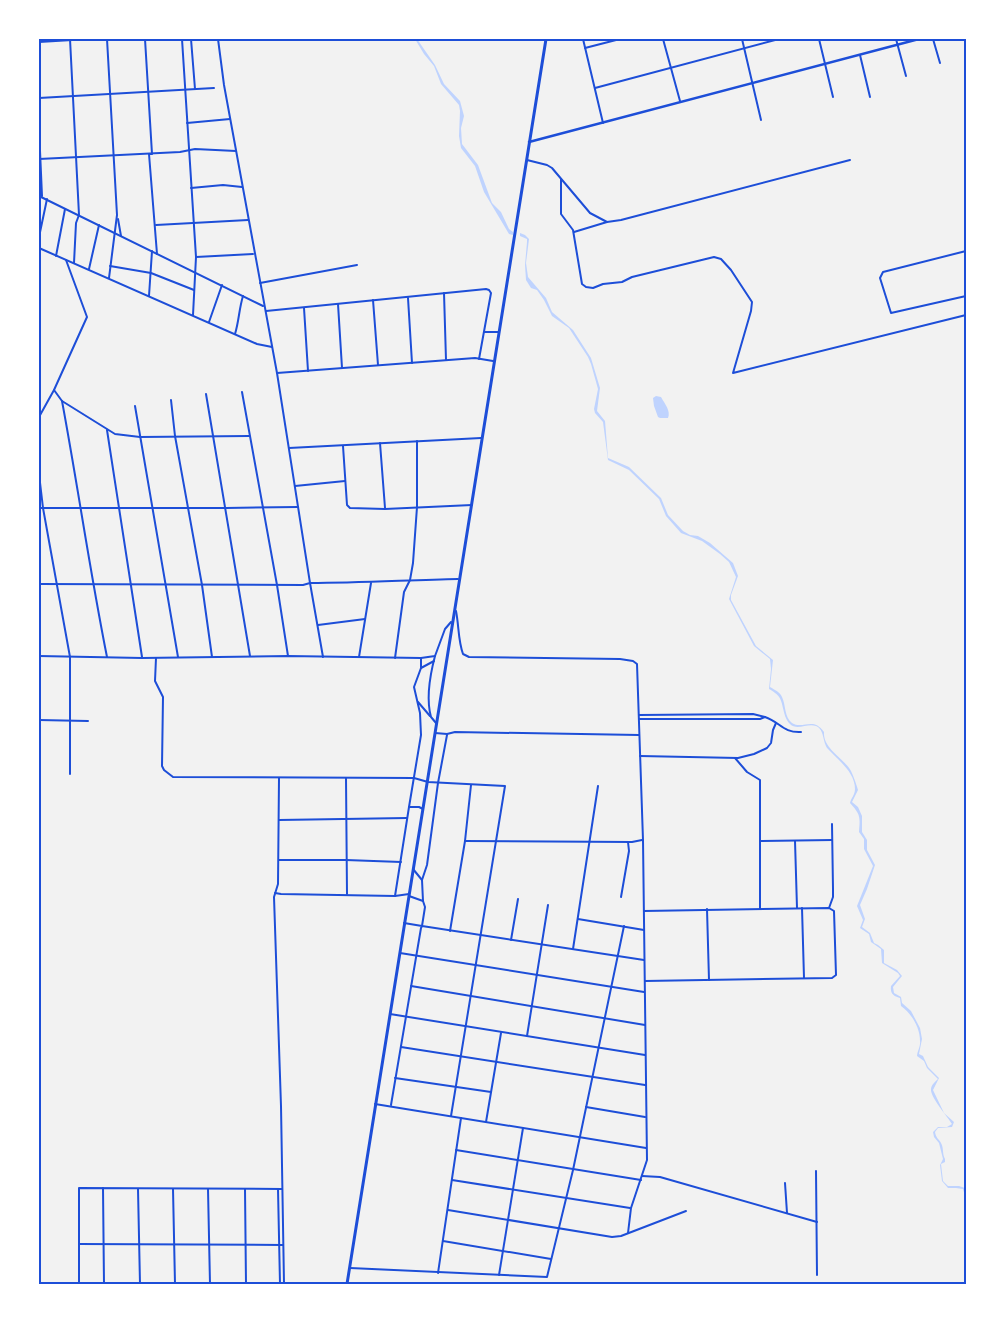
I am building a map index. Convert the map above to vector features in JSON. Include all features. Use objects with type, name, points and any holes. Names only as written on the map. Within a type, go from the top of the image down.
[{"type":"highway","points":[[347,1284],[546,39]]},
{"type":"street","points":[[70,39],[79,215],[76,223],[74,263]]},
{"type":"street","points":[[39,42],[89,39]]},
{"type":"street","points":[[106,39],[117,215],[121,236]]},
{"type":"street","points":[[145,39],[152,154],[149,154],[157,254]]},
{"type":"street","points":[[182,39],[190,188],[196,257],[193,316]]},
{"type":"street","points":[[191,39],[195,89]]},
{"type":"street","points":[[218,39],[230,119],[272,346],[323,657]]},
{"type":"street","points":[[583,39],[603,123]]},
{"type":"street","points":[[585,48],[620,39]]},
{"type":"street","points":[[664,39],[680,102]]},
{"type":"street","points":[[742,39],[761,120]]},
{"type":"street","points":[[595,88],[780,39]]},
{"type":"street","points":[[819,39],[833,97]]},
{"type":"street","points":[[896,39],[906,76]]},
{"type":"street","points":[[529,142],[919,39]]},
{"type":"street","points":[[933,39],[940,63]]},
{"type":"street","points":[[860,55],[870,97]]},
{"type":"street","points":[[39,98],[214,88]]},
{"type":"street","points":[[187,123],[230,119]]},
{"type":"street","points":[[39,128],[42,197]]},
{"type":"street","points":[[39,159],[152,154],[180,152],[195,148],[236,151]]},
{"type":"street","points":[[526,160],[548,165],[590,212],[607,222]]},
{"type":"street","points":[[573,232],[850,160]]},
{"type":"street","points":[[561,179],[560,214],[573,232],[582,284],[586,287],[593,288],[603,284],[622,282],[632,277],[714,257],[721,259],[731,270],[752,302],[733,373],[966,315]]},
{"type":"street","points":[[190,188],[223,185],[242,187]]},
{"type":"street","points":[[39,196],[264,306]]},
{"type":"street","points":[[39,237],[46,200]]},
{"type":"street","points":[[56,256],[65,209]]},
{"type":"street","points":[[108,278],[117,215]]},
{"type":"street","points":[[155,225],[248,220]]},
{"type":"street","points":[[89,270],[99,225]]},
{"type":"street","points":[[39,248],[257,344],[272,346]]},
{"type":"street","points":[[149,296],[152,251]]},
{"type":"street","points":[[966,251],[883,272],[880,278],[891,314],[966,296]]},
{"type":"street","points":[[196,257],[254,254]]},
{"type":"street","points":[[39,417],[54,390],[87,317],[66,260]]},
{"type":"street","points":[[260,283],[357,265]]},
{"type":"street","points":[[110,266],[151,273],[195,290]]},
{"type":"street","points":[[209,322],[222,285]]},
{"type":"street","points":[[265,311],[489,290],[491,293],[479,359]]},
{"type":"street","points":[[444,293],[446,360]]},
{"type":"street","points":[[235,334],[239,323],[239,308],[243,296]]},
{"type":"street","points":[[408,297],[412,363]]},
{"type":"street","points":[[373,300],[378,365]]},
{"type":"street","points":[[338,304],[342,368]]},
{"type":"street","points":[[304,307],[308,370]]},
{"type":"street","points":[[484,332],[500,332]]},
{"type":"street","points":[[276,373],[446,360],[479,359],[495,362]]},
{"type":"street","points":[[54,390],[62,401],[115,434],[140,437],[249,436]]},
{"type":"street","points":[[242,392],[288,656]]},
{"type":"street","points":[[206,394],[250,656]]},
{"type":"street","points":[[171,400],[175,436],[202,585],[212,657]]},
{"type":"street","points":[[62,401],[82,508],[92,584],[107,657]]},
{"type":"street","points":[[136,406],[178,657]]},
{"type":"street","points":[[107,430],[142,658]]},
{"type":"street","points":[[289,448],[482,438]]},
{"type":"street","points":[[396,658],[404,592],[410,580],[413,563],[417,507],[417,442]]},
{"type":"street","points":[[380,444],[385,509]]},
{"type":"street","points":[[343,446],[345,481],[350,508],[385,509],[472,505]]},
{"type":"street","points":[[39,474],[43,508],[70,656],[70,774]]},
{"type":"street","points":[[295,486],[345,481]]},
{"type":"street","points":[[39,508],[298,507]]},
{"type":"street","points":[[39,584],[303,585],[310,583],[371,583],[459,579]]},
{"type":"street","points":[[359,658],[371,583]]},
{"type":"street","points":[[455,608],[459,627],[459,644],[463,654],[469,657],[620,659],[637,664],[643,840],[647,1160],[631,1208],[628,1233]]},
{"type":"street","points":[[318,625],[365,620]]},
{"type":"street","points":[[431,717],[429,700],[435,656],[445,629],[453,621]]},
{"type":"street","points":[[39,656],[142,658],[250,656],[421,658],[435,656]]},
{"type":"street","points":[[156,658],[155,681],[163,697],[162,766],[168,775],[173,777],[414,778],[438,783],[505,786],[451,1116]]},
{"type":"street","points":[[395,896],[422,724],[414,687],[421,668],[421,658]]},
{"type":"street","points":[[421,668],[434,661]]},
{"type":"street","points":[[417,701],[436,723]]},
{"type":"street","points":[[639,715],[753,714],[770,718],[792,732],[801,732]]},
{"type":"street","points":[[639,719],[760,719],[765,717]]},
{"type":"street","points":[[39,720],[88,721]]},
{"type":"street","points":[[640,756],[735,758],[754,754],[767,748],[771,743],[776,723]]},
{"type":"street","points":[[435,733],[639,734]]},
{"type":"street","points":[[390,1106],[425,907],[422,880],[427,865],[438,783],[447,734]]},
{"type":"street","points":[[735,758],[747,772],[760,780],[760,908]]},
{"type":"street","points":[[279,778],[278,884],[274,898],[281,1106],[284,1284]]},
{"type":"street","points":[[346,778],[346,894]]},
{"type":"street","points":[[450,931],[465,841],[471,784]]},
{"type":"street","points":[[573,949],[598,786]]},
{"type":"street","points":[[409,807],[423,809]]},
{"type":"street","points":[[279,820],[407,818]]},
{"type":"street","points":[[829,908],[833,897],[832,824]]},
{"type":"street","points":[[465,841],[628,842],[643,840]]},
{"type":"street","points":[[795,840],[797,908]]},
{"type":"street","points":[[760,841],[832,840]]},
{"type":"street","points":[[621,897],[629,851],[628,842]]},
{"type":"street","points":[[278,860],[401,862]]},
{"type":"street","points":[[413,868],[422,880]]},
{"type":"street","points":[[275,893],[409,895],[423,901]]},
{"type":"street","points":[[511,940],[518,899]]},
{"type":"street","points":[[527,1036],[548,905]]},
{"type":"street","points":[[802,908],[804,978]]},
{"type":"street","points":[[644,911],[829,908],[834,911],[836,975],[832,978],[644,981]]},
{"type":"street","points":[[708,910],[709,980]]},
{"type":"street","points":[[578,919],[644,930]]},
{"type":"street","points":[[404,923],[644,960]]},
{"type":"street","points":[[350,1268],[547,1277],[567,1198],[624,926]]},
{"type":"street","points":[[399,953],[644,992]]},
{"type":"street","points":[[411,986],[645,1025]]},
{"type":"street","points":[[390,1014],[645,1055]]},
{"type":"street","points":[[486,1122],[501,1032]]},
{"type":"street","points":[[401,1047],[645,1085]]},
{"type":"street","points":[[395,1078],[491,1092]]},
{"type":"street","points":[[375,1104],[646,1148]]},
{"type":"street","points":[[586,1107],[646,1117]]},
{"type":"street","points":[[438,1273],[461,1118]]},
{"type":"street","points":[[499,1275],[523,1128]]},
{"type":"street","points":[[456,1150],[641,1180]]},
{"type":"street","points":[[816,1170],[817,1275]]},
{"type":"street","points":[[642,1176],[660,1177],[817,1222]]},
{"type":"street","points":[[452,1180],[631,1208]]},
{"type":"street","points":[[786,1184],[787,1213]]},
{"type":"street","points":[[79,1284],[79,1188],[282,1189]]},
{"type":"street","points":[[103,1188],[104,1284]]},
{"type":"street","points":[[138,1188],[140,1284]]},
{"type":"street","points":[[172,1188],[175,1284]]},
{"type":"street","points":[[208,1189],[210,1284]]},
{"type":"street","points":[[245,1189],[246,1284]]},
{"type":"street","points":[[278,1189],[280,1284]]},
{"type":"street","points":[[448,1210],[612,1237],[628,1233],[686,1211]]},
{"type":"street","points":[[443,1241],[552,1259]]},
{"type":"street","points":[[79,1244],[283,1245]]},
{"type":"water","points":[[415,39],[417,39],[435,65],[444,84],[460,101],[464,116],[461,128],[462,144],[478,165],[492,203],[501,212],[513,235],[509,234],[484,192],[475,166],[461,148],[459,105],[441,84],[434,66]]},
{"type":"water","points":[[520,233],[529,239],[526,263],[528,277],[546,298],[552,312],[573,330],[591,358],[600,388],[597,411],[605,421],[608,458],[629,467],[661,498],[668,515],[683,531],[690,535],[698,536],[710,543],[733,563],[738,576],[731,600],[756,646],[773,660],[770,687],[781,695],[789,720],[796,725],[812,724],[820,727],[830,748],[851,771],[858,790],[852,802],[858,807],[862,816],[862,832],[867,840],[867,850],[875,865],[860,905],[865,919],[862,927],[870,933],[874,943],[884,950],[884,963],[897,970],[902,976],[893,987],[894,993],[901,997],[902,1003],[911,1011],[920,1028],[922,1039],[919,1054],[923,1056],[928,1067],[939,1078],[933,1090],[944,1113],[931,1093],[932,1086],[938,1079],[927,1068],[924,1061],[917,1056],[920,1036],[917,1026],[908,1012],[901,1006],[900,998],[892,992],[891,986],[900,976],[882,963],[881,949],[871,942],[869,934],[860,928],[863,920],[857,906],[873,866],[864,849],[864,839],[859,832],[859,816],[850,803],[855,791],[852,777],[828,749],[821,730],[813,725],[796,727],[790,724],[785,716],[780,699],[769,689],[770,659],[754,646],[729,599],[736,577],[729,562],[702,541],[681,533],[666,516],[659,499],[629,470],[608,460],[603,422],[594,409],[598,389],[591,364],[569,328],[552,316],[537,290],[531,288],[526,280],[525,265],[527,239],[520,236]]},
{"type":"water","points":[[656,396],[661,397],[666,405],[669,413],[668,418],[658,417],[653,398]]},
{"type":"water","points":[[944,1113],[954,1122],[952,1127],[938,1128],[935,1132],[942,1145],[945,1159],[945,1162],[941,1164],[943,1181],[948,1186],[965,1188],[966,1199],[963,1189],[948,1188],[942,1181],[940,1165],[943,1159],[939,1143],[934,1137],[933,1132],[938,1127],[947,1127],[952,1124]]}]
